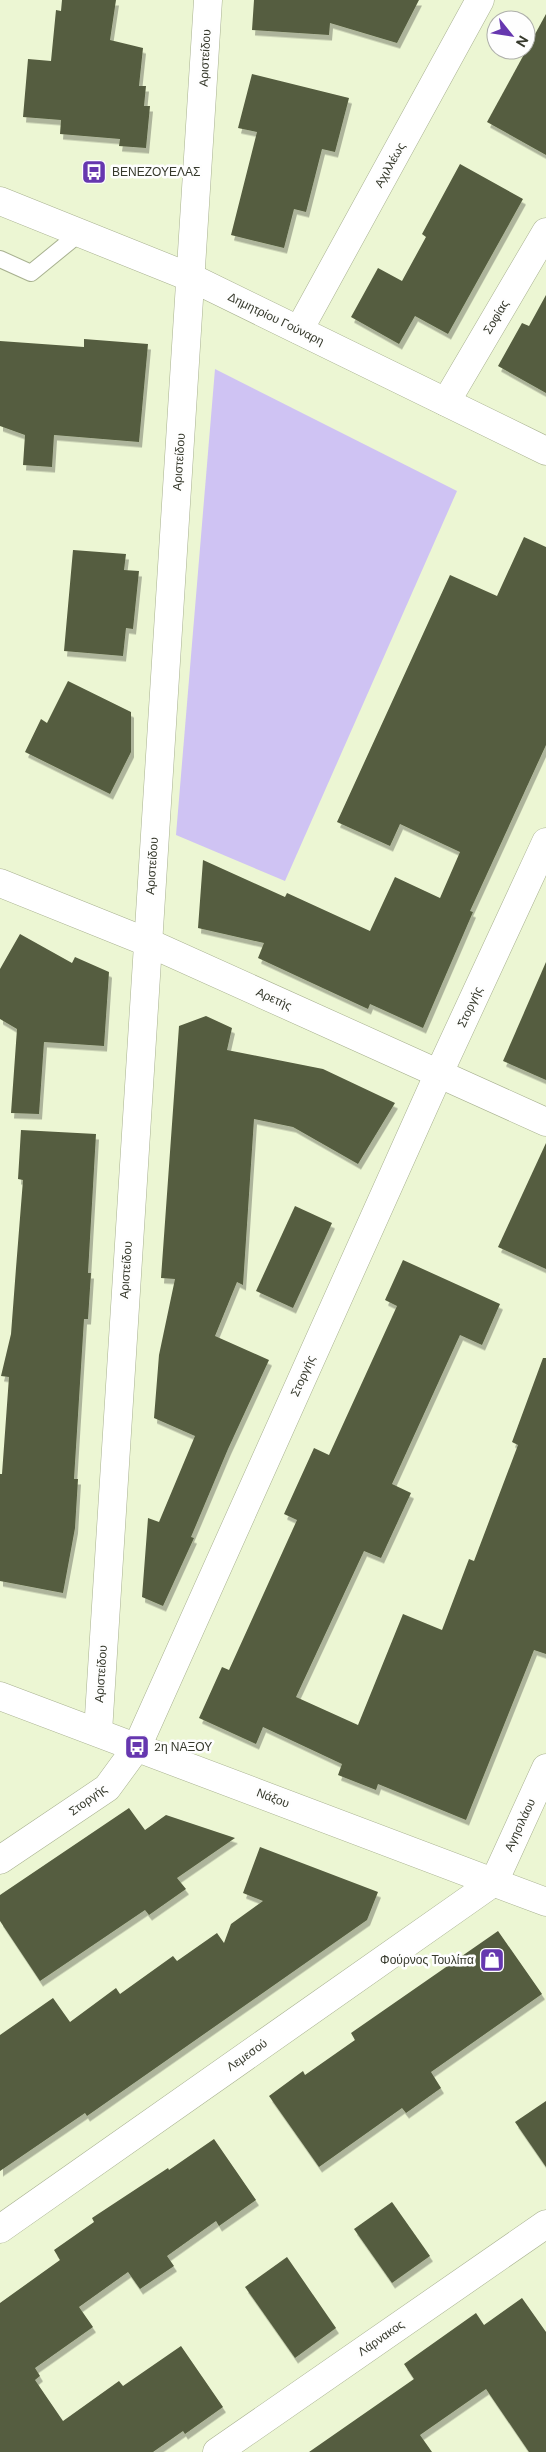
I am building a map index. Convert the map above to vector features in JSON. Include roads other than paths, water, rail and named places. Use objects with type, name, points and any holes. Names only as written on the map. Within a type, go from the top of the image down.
[{"type":"street","name":"Αριστείδου","points":[[98,1732],[147,942],[192,278],[208,0]]},
{"type":"street","name":"Αχιλλέως","points":[[299,330],[480,0]]},
{"type":"street","name":"Δημητρίου Γούναρη","points":[[0,201],[192,278],[546,451]]},
{"type":"street","name":"Σοφίας","points":[[446,402],[546,232]]},
{"type":"street","name":"Στοργής","points":[[0,1860],[107,1788],[137,1747],[439,1073],[546,842]]},
{"type":"street","name":"Αρετής","points":[[0,883],[147,942],[546,1122]]},
{"type":"street","name":"Νάξου","points":[[0,1696],[546,1902]]},
{"type":"street","name":"Αγησιλάου","points":[[494,1882],[546,1768]]},
{"type":"street","name":"Λεμεσού","points":[[0,2228],[494,1882]]},
{"type":"street","name":"Λάρνακος","points":[[217,2452],[546,2224]]},
{"type":"lane","points":[[0,259],[31,272],[80,233]]},
{"type":"place","name":"ΒΕΝΕΖΟΥΕΛΑΣ","points":[[94,172]]},
{"type":"place","name":"2η ΝΑΞΟΥ","points":[[137,1747]]},
{"type":"place","name":"Φούρνος Τουλίπα","points":[[492,1960]]}]
